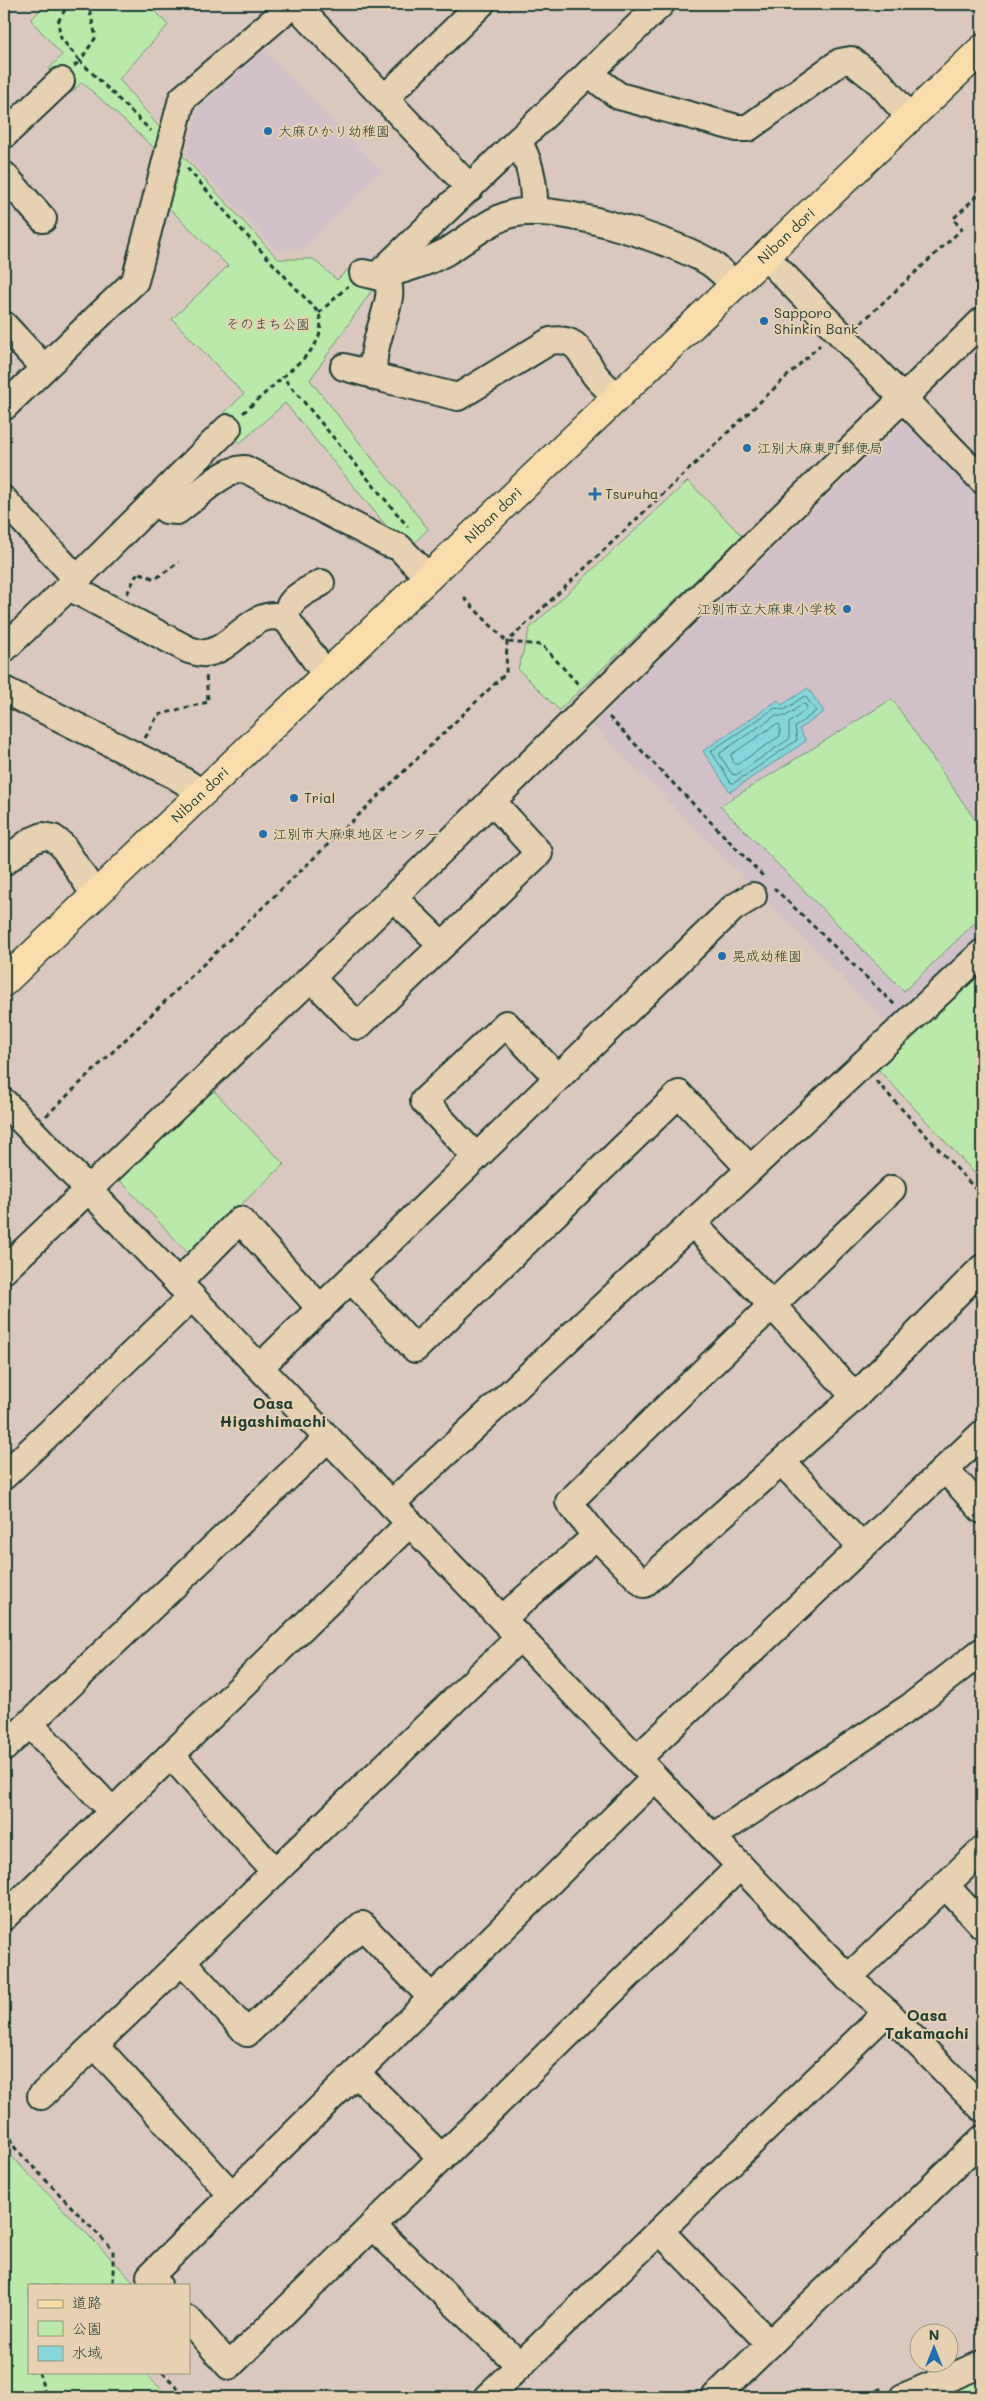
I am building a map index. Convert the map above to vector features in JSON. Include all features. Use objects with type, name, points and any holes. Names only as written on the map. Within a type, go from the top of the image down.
[{"type":"main road","name":"Niban dori","points":[[4,982],[982,49]]},
{"type":"street","points":[[4,407],[135,281],[182,100],[294,4],[470,188]]},
{"type":"street","points":[[384,98],[481,4]]},
{"type":"street","points":[[370,275],[470,188],[661,4]]},
{"type":"street","points":[[591,71],[601,82],[619,96],[737,128],[748,128],[840,62],[851,60],[880,82],[910,118]]},
{"type":"street","points":[[4,135],[61,81]]},
{"type":"street","points":[[518,141],[526,155],[532,178],[534,212]]},
{"type":"street","points":[[4,175],[43,218]]},
{"type":"street","points":[[370,275],[416,267],[446,252],[506,215],[524,211],[612,225],[652,239],[711,263],[735,285]]},
{"type":"street","points":[[765,256],[982,480]]},
{"type":"street","points":[[370,275],[388,281],[389,296],[373,368],[376,377],[458,397],[550,341],[562,338],[576,344],[596,377],[617,397]]},
{"type":"street","points":[[4,325],[44,368]]},
{"type":"street","points":[[4,1270],[394,898],[902,399],[980,326]]},
{"type":"street","points":[[344,367],[366,373],[373,368]]},
{"type":"street","points":[[4,649],[73,583],[224,431],[236,452],[236,468]]},
{"type":"street","points":[[155,500],[166,510],[177,511],[236,468],[245,469],[387,544],[399,547],[428,577]]},
{"type":"street","points":[[4,500],[73,583],[117,612],[189,650],[204,654],[216,650],[261,619],[281,616],[288,620],[326,675]]},
{"type":"street","points":[[288,620],[287,612],[291,602],[321,583]]},
{"type":"street","points":[[4,690],[190,785],[200,796]]},
{"type":"street","points":[[311,978],[358,1026],[539,853],[492,801]]},
{"type":"street","points":[[4,862],[31,841],[43,836],[53,838],[62,845],[96,895]]},
{"type":"street","points":[[260,1367],[733,908],[762,885]]},
{"type":"street","points":[[394,898],[442,945]]},
{"type":"street","points":[[391,1504],[982,953]]},
{"type":"street","points":[[476,1157],[424,1101],[506,1024],[558,1078]]},
{"type":"street","points":[[351,1279],[415,1348],[679,1094],[750,1169]]},
{"type":"street","points":[[4,1102],[848,1978],[887,2012],[982,2108]]},
{"type":"street","points":[[892,1189],[570,1502],[596,1536],[644,1584],[855,1397],[982,1268]]},
{"type":"street","points":[[4,1476],[185,1290],[240,1220],[321,1308]]},
{"type":"street","points":[[692,1223],[772,1305],[855,1397]]},
{"type":"street","points":[[637,1759],[982,1434]]},
{"type":"street","points":[[4,1748],[328,1438]]},
{"type":"street","points":[[782,1462],[862,1547]]},
{"type":"street","points":[[945,1469],[982,1510]]},
{"type":"street","points":[[4,1917],[410,1523]]},
{"type":"street","points":[[41,2096],[275,1872],[511,1628],[596,1536]]},
{"type":"street","points":[[712,1837],[910,1706],[982,1651]]},
{"type":"street","points":[[29,1724],[112,1811]]},
{"type":"street","points":[[171,1755],[275,1872]]},
{"type":"street","points":[[157,2284],[150,2276],[655,1778]]},
{"type":"street","points":[[848,1978],[982,1850]]},
{"type":"street","points":[[190,2321],[229,2366],[740,1866]]},
{"type":"street","points":[[945,1885],[982,1925]]},
{"type":"street","points":[[182,1961],[247,2033],[362,1926],[432,1998]]},
{"type":"street","points":[[487,2397],[887,2012]]},
{"type":"street","points":[[95,2044],[232,2195]]},
{"type":"street","points":[[356,2073],[442,2158]]},
{"type":"street","points":[[715,2397],[982,2139]]},
{"type":"street","points":[[372,2226],[520,2365]]},
{"type":"street","points":[[660,2231],[770,2344]]},
{"type":"street","points":[[903,2397],[982,2364]]},
{"type":"path","points":[[75,4],[66,8],[58,22],[61,38],[80,61],[158,137]]},
{"type":"path","points":[[61,81],[80,61],[96,37],[89,8],[85,4]]},
{"type":"path","points":[[184,165],[243,232],[319,313],[322,325],[319,342],[224,431]]},
{"type":"path","points":[[32,1130],[506,673],[507,642],[840,335],[962,229],[953,219],[982,191]]},
{"type":"path","points":[[319,313],[370,275]]},
{"type":"path","points":[[283,377],[412,531]]},
{"type":"path","points":[[117,612],[138,572],[155,579],[179,562]]},
{"type":"path","points":[[464,598],[507,642],[542,645],[580,686]]},
{"type":"path","points":[[135,756],[158,715],[208,702],[204,654]]},
{"type":"path","points":[[603,712],[762,885],[901,1011]]},
{"type":"path","points":[[873,1079],[982,1196]]},
{"type":"path","points":[[4,2121],[15,2148],[113,2250],[114,2284]]},
{"type":"path","points":[[40,2374],[46,2397]]},
{"type":"path","points":[[164,2374],[186,2397]]},
{"type":"shaded area","name":"大麻ひかり幼稚園","points":[[263,50],[382,171],[302,249],[276,250],[187,155],[198,108]]},
{"type":"shaded area","name":"江別市立大麻東小学校","points":[[913,421],[982,492],[982,933],[888,1023],[593,725],[904,422]]},
{"type":"green space","name":"そのまち公園","points":[[45,4],[149,4],[168,25],[119,79],[184,157],[278,259],[313,259],[337,280],[355,263],[374,287],[310,380],[428,529],[407,551],[285,403],[240,443],[219,418],[244,394],[172,319],[228,266],[167,206],[176,168],[82,82],[71,93],[49,69],[62,55],[31,20]]},
{"type":"green space","points":[[688,481],[742,536],[559,710],[518,669],[530,628]]},
{"type":"green space","points":[[892,699],[982,830],[982,916],[904,991],[720,806]]},
{"type":"green space","points":[[982,967],[982,1181],[876,1067]]},
{"type":"green space","points":[[207,1084],[284,1164],[189,1254],[113,1173]]},
{"type":"green space","points":[[4,2141],[10,2155],[132,2280],[131,2284],[28,2284],[28,2374],[145,2374],[170,2397],[4,2397]]},
{"type":"green space","points":[[982,2372],[982,2397],[919,2397]]},
{"type":"water","points":[[808,688],[824,712],[799,729],[806,741],[730,792],[703,751],[778,700],[782,705]]},
{"type":"place","name":"大麻ひかり幼稚園","points":[[268,131]]},
{"type":"place","name":"Sapporo Shinkin Bank","points":[[764,321]]},
{"type":"place","name":"江別大麻東町郵便局","points":[[747,448]]},
{"type":"place","name":"Tsuruha","points":[[595,494]]},
{"type":"place","name":"江別市立大麻東小学校","points":[[847,609]]},
{"type":"place","name":"Trial","points":[[294,798]]},
{"type":"place","name":"江別市大麻東地区センター","points":[[263,834]]},
{"type":"place","name":"晃成幼稚園","points":[[722,956]]},
{"type":"district","name":"Oasa Higashimachi","points":[[273,1412]]},
{"type":"district","name":"Oasa Takamachi","points":[[927,2024]]}]
